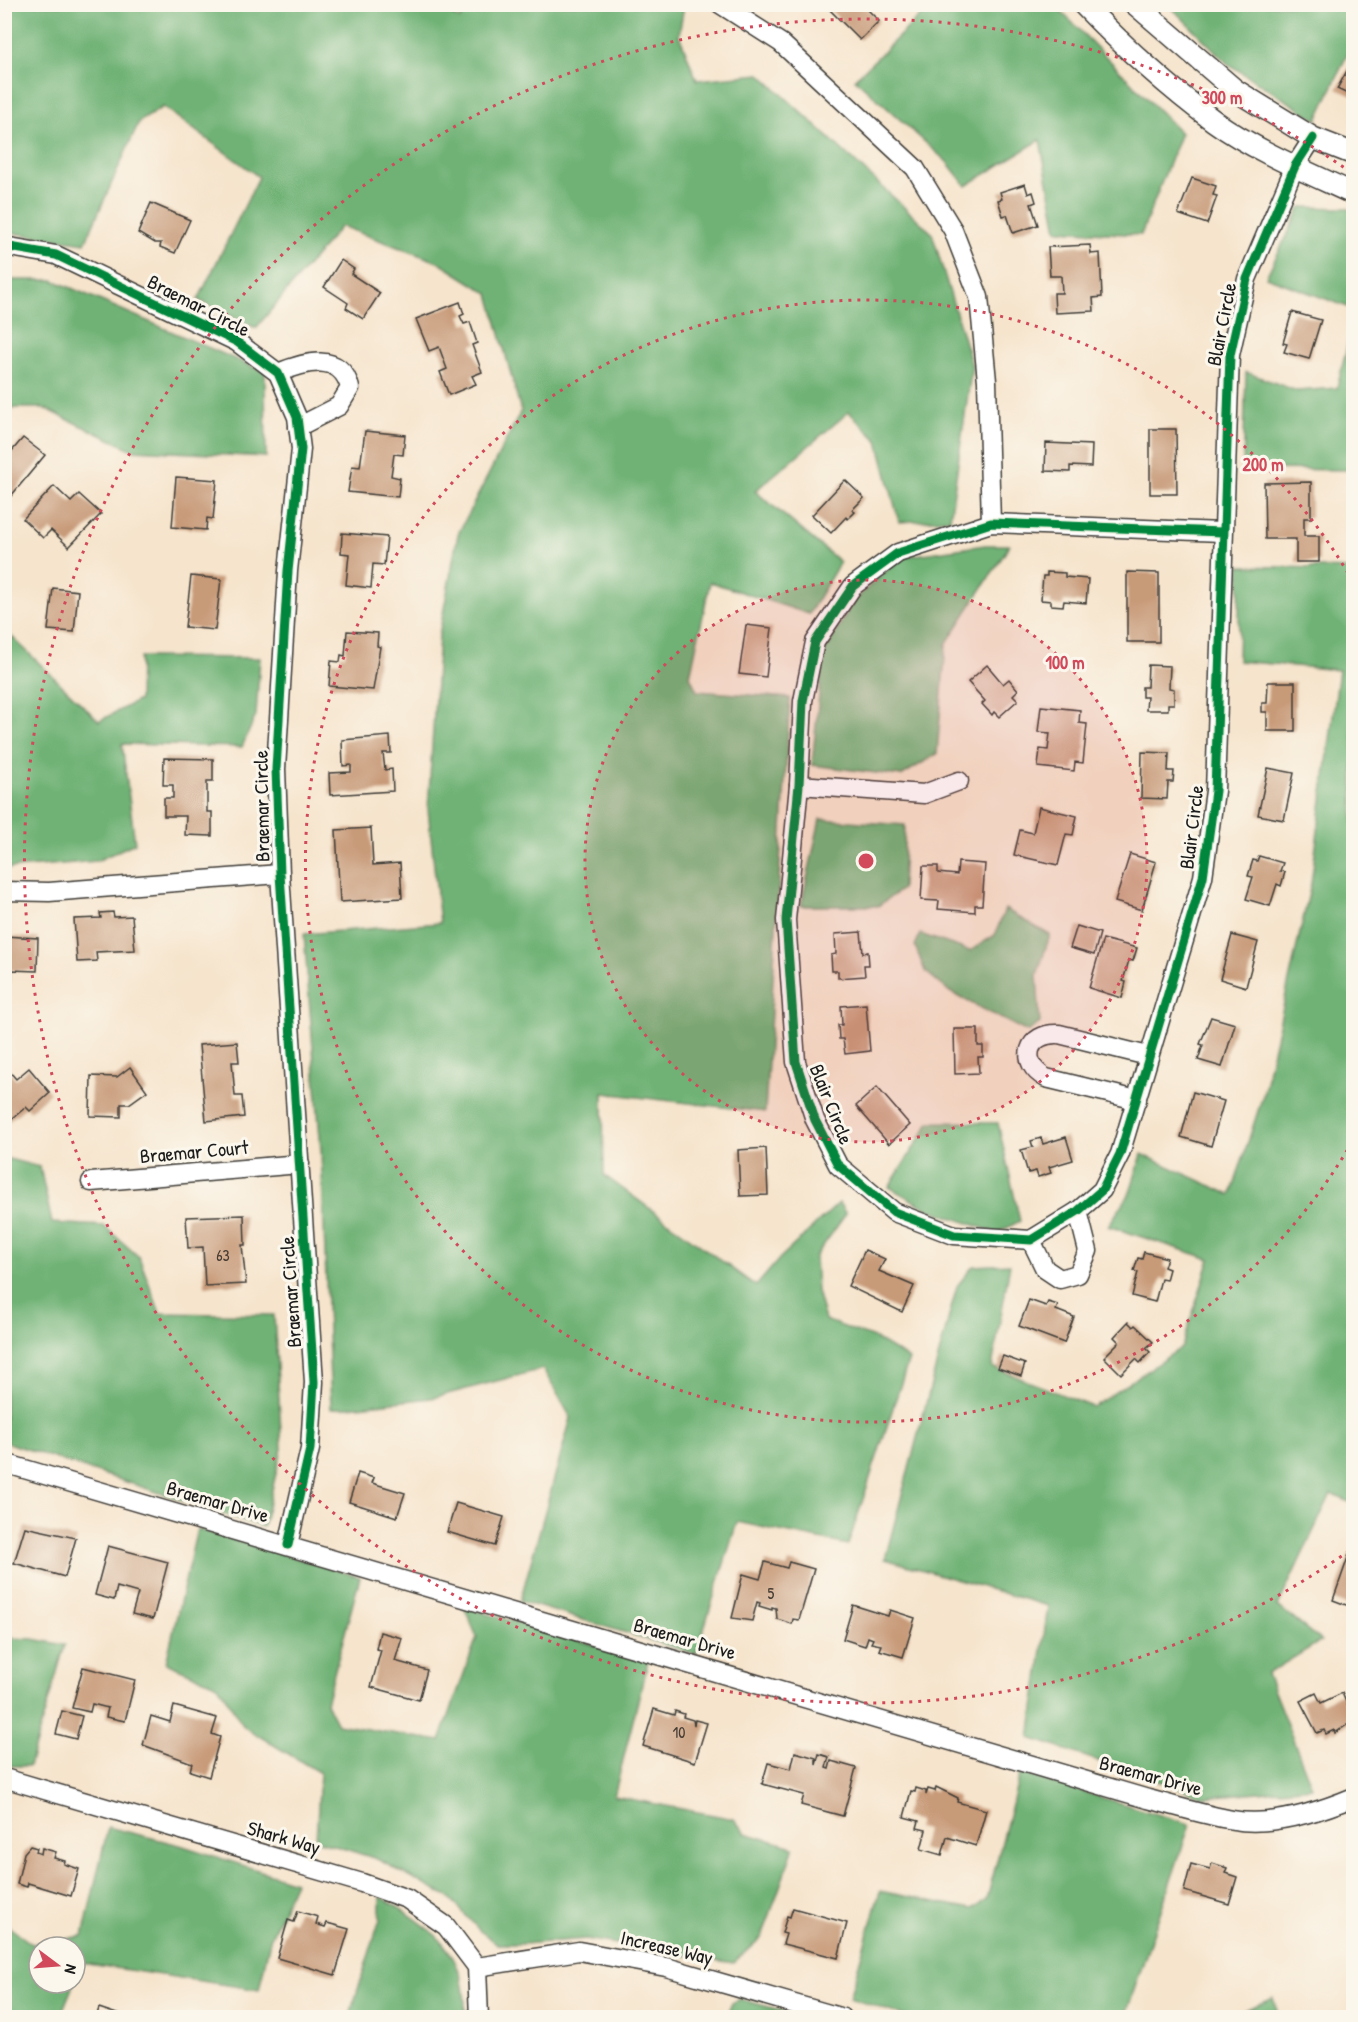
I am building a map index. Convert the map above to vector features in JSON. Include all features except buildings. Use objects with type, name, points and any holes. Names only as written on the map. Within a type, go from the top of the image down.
[{"type":"street","points":[[720,4],[781,43],[915,168],[953,230],[979,297],[987,381],[991,523]]},
{"type":"street","points":[[1083,4],[1112,34],[1215,122],[1295,166],[1353,194]]},
{"type":"street","points":[[1135,4],[1235,90],[1313,138],[1353,154]]},
{"type":"street","name":"Blair Circle","points":[[1222,532],[991,523],[898,553],[853,586],[815,642],[803,701],[799,785],[786,920],[796,1062],[815,1120],[838,1165],[894,1212],[954,1235],[1031,1240],[1078,1211],[1102,1190],[1120,1154],[1203,877],[1215,791],[1222,532],[1230,355],[1247,279],[1295,166],[1313,138]]},
{"type":"street","name":"Braemar Circle","points":[[4,246],[56,255],[237,342],[278,373],[297,417],[301,449],[288,571],[276,769],[280,874],[314,1382],[310,1449],[288,1545]]},
{"type":"street","points":[[278,373],[299,364],[319,362],[335,365],[347,376],[350,388],[339,406],[298,427]]},
{"type":"street","points":[[799,785],[924,794],[958,781]]},
{"type":"street","name":"Braemar Circle","points":[[4,891],[49,892],[280,874]]},
{"type":"street","points":[[1137,1100],[1046,1078],[1036,1072],[1030,1061],[1030,1050],[1036,1039],[1047,1033],[1148,1056]]},
{"type":"street","name":"Braemar Court","points":[[91,1182],[300,1164]]},
{"type":"street","points":[[1031,1240],[1045,1269],[1060,1279],[1078,1274],[1088,1251],[1078,1211]]},
{"type":"street","name":"Braemar Drive","points":[[4,1463],[1138,1796],[1235,1821],[1279,1819],[1323,1810],[1353,1797]]},
{"type":"street","name":"Shark Way","points":[[4,1778],[362,1883],[407,1899],[446,1926],[477,1967]]},
{"type":"street","name":"Increase Way","points":[[477,1967],[579,1951],[666,1967],[843,2018]]},
{"type":"street","points":[[477,1967],[479,2018]]},
{"type":"green space","points":[[430,4],[460,19],[467,5],[684,5],[679,35],[697,80],[760,74],[932,233],[972,366],[950,519],[899,522],[878,441],[849,412],[755,491],[840,562],[809,614],[710,582],[690,676],[697,691],[790,698],[765,1112],[603,1093],[604,1175],[756,1286],[780,1258],[839,1203],[846,1214],[815,1257],[817,1291],[825,1320],[874,1338],[909,1359],[848,1545],[737,1522],[696,1654],[520,1601],[571,1418],[543,1369],[432,1398],[331,1409],[321,1151],[304,934],[440,923],[428,809],[439,635],[458,534],[521,411],[489,294],[438,262],[341,226],[256,328],[198,300],[259,177],[163,107],[139,122],[85,243],[5,232],[5,5]]},
{"type":"green space","points":[[956,4],[1055,5],[1181,133],[1141,235],[1057,230],[1040,140],[966,186],[947,162],[855,79],[920,16],[949,12]]},
{"type":"green space","points":[[1169,5],[1353,5],[1353,42],[1317,120],[1228,64]]},
{"type":"green space","points":[[1301,207],[1346,208],[1353,211],[1353,309],[1266,277]]},
{"type":"green space","points":[[5,280],[53,280],[265,372],[266,457],[133,450],[43,408],[5,408]]},
{"type":"green space","points":[[1353,322],[1353,470],[1243,469],[1246,372],[1297,391],[1337,388]]},
{"type":"green space","points":[[985,545],[1010,545],[946,644],[937,754],[901,776],[812,765],[823,655],[854,600],[902,557]]},
{"type":"green space","points":[[1240,566],[1353,569],[1354,1504],[1331,1494],[1278,1606],[1321,1641],[1267,1674],[1312,1787],[1205,1797],[1030,1738],[1048,1606],[885,1559],[957,1286],[973,1266],[1010,1264],[992,1367],[1093,1407],[1182,1347],[1210,1259],[1108,1226],[1129,1195],[1142,1154],[1231,1195],[1263,1095],[1311,884],[1339,670],[1238,661]]},
{"type":"green space","points":[[4,629],[99,721],[139,700],[140,657],[260,658],[256,715],[242,747],[122,744],[135,843],[97,861],[5,869]]},
{"type":"green space","points":[[820,819],[905,825],[902,889],[878,906],[801,906]]},
{"type":"green space","points":[[1005,909],[1050,935],[1037,975],[1040,1023],[1027,1032],[950,992],[925,971],[915,946],[920,934],[970,951],[995,935]]},
{"type":"green space","points":[[930,1122],[998,1123],[1020,1221],[997,1233],[928,1209],[889,1187]]},
{"type":"green space","points":[[5,1158],[40,1167],[52,1223],[104,1226],[139,1257],[160,1313],[274,1315],[282,1449],[263,1527],[5,1442]]},
{"type":"green space","points":[[197,1529],[360,1577],[326,1703],[337,1724],[440,1741],[477,1637],[464,1607],[648,1661],[614,1796],[734,1819],[745,1833],[794,1847],[762,1937],[733,1963],[586,1939],[498,1944],[480,1931],[450,1898],[377,1859],[316,1840],[320,1773],[244,1727],[218,1685],[166,1663]]},
{"type":"green space","points":[[5,1638],[33,1639],[65,1645],[29,1766],[5,1766]]},
{"type":"green space","points":[[1020,1773],[1190,1824],[1125,2017],[908,2017],[849,1998],[880,1891],[972,1909],[987,1899]]},
{"type":"green space","points":[[108,1827],[180,1845],[295,1882],[270,1940],[259,1990],[87,1964],[87,1935],[83,1935]]},
{"type":"green space","points":[[380,1896],[416,1919],[443,1943],[460,1974],[465,2017],[349,2018],[380,1919]]},
{"type":"green space","points":[[5,1924],[27,1940],[27,1995],[69,1995],[60,2017],[5,2017]]},
{"type":"green space","points":[[1273,1998],[1279,2017],[1228,2017]]},
{"type":"green space","points":[[740,1999],[805,2017],[726,2017],[732,2003]]},
{"type":"cycle path","points":[[1222,532],[991,523],[898,553],[853,586],[815,642],[803,701],[799,785],[786,920],[796,1062],[815,1120],[838,1165],[894,1212],[954,1235],[1031,1240],[1078,1211],[1102,1190],[1120,1154],[1203,877],[1215,791],[1230,355],[1247,279],[1295,166],[1313,138]]},
{"type":"cycle path","points":[[4,246],[56,255],[237,342],[278,373],[297,417],[301,449],[288,571],[276,769],[280,874],[314,1382],[310,1449],[288,1545]]}]
